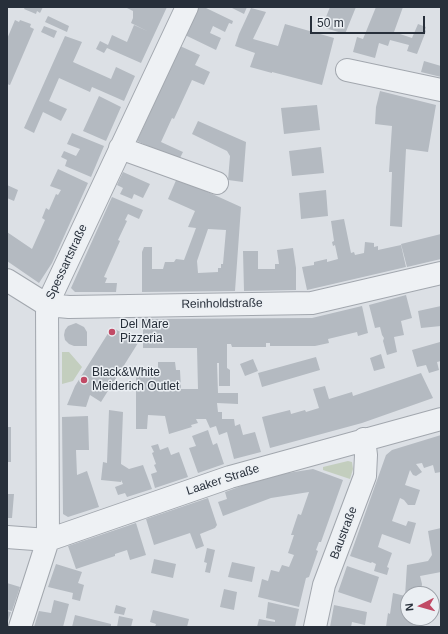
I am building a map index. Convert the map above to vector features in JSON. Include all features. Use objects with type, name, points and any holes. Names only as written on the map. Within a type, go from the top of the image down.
[{"type":"street","name":"Spessartstraße","points":[[20,627],[48,540],[47,304],[188,7]]},
{"type":"street","points":[[347,70],[441,90]]},
{"type":"street","points":[[120,148],[217,183]]},
{"type":"street","name":"Reinholdstraße","points":[[7,280],[47,304],[69,307],[312,303],[441,273]]},
{"type":"street","name":"Laaker Straße","points":[[7,537],[48,540],[230,477],[441,419]]},
{"type":"street","name":"Baustraße","points":[[315,627],[324,585],[366,476],[364,439]]},
{"type":"green space","points":[[62,352],[69,352],[82,367],[73,381],[62,384]]},
{"type":"green space","points":[[348,461],[352,462],[353,469],[350,479],[323,470],[323,467]]},
{"type":"building","points":[[25,7],[43,7],[40,13],[37,11],[36,14],[24,9]]},
{"type":"building","points":[[125,7],[167,7],[141,63],[107,48],[104,53],[96,49],[100,41],[108,45],[112,35],[127,42],[134,25],[147,31],[131,23],[133,11]]},
{"type":"building","points":[[199,7],[204,7],[233,21],[232,24],[229,23],[225,32],[213,26],[210,33],[221,38],[216,50],[185,35]]},
{"type":"building","points":[[230,7],[247,7],[244,14]]},
{"type":"building","points":[[330,7],[356,7],[345,34],[322,27]]},
{"type":"building","points":[[376,7],[403,7],[394,32],[412,38],[418,24],[426,27],[426,31],[417,54],[407,51],[409,45],[390,40],[388,46],[379,43],[375,58],[353,52],[357,37],[363,39]]},
{"type":"building","points":[[251,8],[266,12],[253,39],[278,46],[285,24],[334,38],[322,85],[250,67],[255,53],[235,46]]},
{"type":"building","points":[[48,16],[69,26],[67,32],[45,22]]},
{"type":"building","points":[[15,20],[19,22],[20,20],[31,24],[30,27],[34,29],[10,85],[7,84],[7,39]]},
{"type":"building","points":[[44,26],[57,31],[54,38],[41,32]]},
{"type":"building","points":[[65,36],[82,42],[73,62],[111,79],[116,67],[135,76],[124,101],[92,87],[90,92],[59,78],[49,101],[67,109],[61,121],[43,112],[34,133],[24,128]]},
{"type":"building","points":[[180,46],[200,55],[195,65],[210,72],[204,85],[192,80],[174,119],[172,118],[161,142],[183,152],[179,160],[137,141]]},
{"type":"building","points":[[424,61],[441,66],[441,77],[421,72]]},
{"type":"building","points":[[380,91],[436,105],[428,152],[406,149],[402,227],[390,226],[392,172],[389,172],[392,126],[375,124],[376,107]]},
{"type":"building","points":[[99,96],[121,107],[106,141],[83,131]]},
{"type":"building","points":[[317,105],[320,130],[284,134],[281,108]]},
{"type":"building","points":[[198,121],[246,142],[243,182],[228,180],[230,156],[227,151],[192,134]]},
{"type":"building","points":[[72,133],[104,146],[91,177],[65,166],[67,160],[61,157],[64,151],[76,156],[80,149],[67,144]]},
{"type":"building","points":[[321,147],[324,173],[292,176],[289,151]]},
{"type":"building","points":[[58,169],[88,183],[52,263],[39,283],[7,261],[7,232],[32,249],[45,220],[42,218],[46,208],[49,210],[56,194],[58,195],[61,190],[50,186]]},
{"type":"building","points":[[123,172],[150,184],[143,198],[134,194],[132,199],[120,194],[123,188],[117,185]]},
{"type":"building","points":[[177,178],[241,207],[235,291],[142,292],[142,252],[144,247],[152,247],[152,269],[163,269],[165,262],[174,262],[176,259],[184,260],[196,228],[188,227],[195,211],[168,199]],"holes":[[[208,229],[226,230],[223,264],[221,264],[221,268],[218,268],[218,272],[198,273],[197,261]]]},
{"type":"building","points":[[7,185],[18,190],[14,201],[7,198]]},
{"type":"building","points":[[326,190],[328,216],[301,219],[299,193]]},
{"type":"building","points":[[112,197],[143,210],[139,219],[128,214],[125,220],[127,221],[118,240],[120,241],[104,277],[107,278],[105,283],[117,283],[116,292],[75,292],[71,288]]},
{"type":"building","points":[[344,219],[351,253],[354,252],[355,255],[364,253],[365,242],[374,243],[374,247],[378,246],[378,250],[401,245],[406,267],[307,290],[302,267],[314,265],[314,262],[327,259],[327,262],[338,259],[335,245],[333,246],[332,242],[334,241],[331,221]]},
{"type":"building","points":[[441,234],[441,259],[407,267],[401,244]]},
{"type":"building","points":[[293,248],[296,268],[296,290],[244,291],[243,251],[258,251],[258,269],[275,269],[275,264],[279,264],[277,250]]},
{"type":"building","points":[[406,295],[412,318],[401,321],[404,335],[394,337],[397,352],[387,355],[383,341],[384,338],[380,327],[375,328],[369,305]]},
{"type":"building","points":[[362,306],[368,333],[358,336],[357,332],[328,339],[329,343],[315,346],[270,346],[270,343],[266,343],[266,347],[232,347],[231,344],[227,344],[227,368],[230,370],[230,386],[219,386],[219,363],[217,363],[218,393],[238,393],[238,404],[217,403],[218,412],[222,412],[222,419],[234,419],[235,426],[240,424],[243,435],[255,432],[261,452],[234,459],[227,432],[219,435],[216,426],[210,428],[206,419],[196,419],[198,423],[191,425],[192,427],[169,434],[165,416],[148,415],[147,429],[136,429],[136,370],[158,369],[158,362],[175,362],[176,370],[180,370],[181,389],[198,389],[197,348],[143,348],[143,319],[312,318]]},
{"type":"building","points":[[441,306],[441,326],[421,328],[418,311]]},
{"type":"building","points":[[76,323],[84,327],[87,332],[87,346],[74,346],[65,340],[65,330],[68,326]]},
{"type":"building","points":[[112,327],[138,343],[101,402],[90,395],[86,407],[67,405],[75,386]]},
{"type":"building","points":[[440,342],[441,361],[437,362],[439,370],[429,373],[426,365],[417,367],[412,350]]},
{"type":"building","points":[[381,354],[385,368],[374,371],[370,358]]},
{"type":"building","points":[[316,357],[320,370],[262,387],[258,373]]},
{"type":"building","points":[[253,359],[258,371],[245,376],[240,364]]},
{"type":"building","points":[[421,373],[433,398],[362,423],[270,448],[262,417],[290,410],[291,414],[319,408],[313,389],[325,386],[329,399],[352,392],[353,396]]},
{"type":"building","points":[[109,410],[123,412],[121,464],[129,469],[143,465],[152,489],[127,497],[125,493],[118,495],[115,487],[123,484],[121,480],[121,482],[101,480],[103,462],[107,463]]},
{"type":"building","points":[[88,416],[89,450],[76,450],[77,475],[87,471],[99,507],[68,517],[63,514],[62,417]]},
{"type":"building","points":[[7,427],[11,427],[11,462],[7,462]]},
{"type":"building","points":[[208,430],[213,445],[217,443],[224,464],[198,473],[189,448],[196,446],[192,436]]},
{"type":"building","points":[[441,435],[441,472],[435,473],[433,465],[424,468],[422,463],[416,464],[422,472],[416,476],[413,475],[410,470],[405,485],[420,490],[415,505],[408,505],[400,498],[392,521],[406,526],[408,521],[416,523],[410,544],[382,534],[378,547],[392,553],[387,567],[389,568],[387,575],[374,571],[376,564],[350,556],[386,455],[392,450]]},
{"type":"building","points":[[158,444],[160,450],[168,447],[171,455],[179,452],[188,477],[155,488],[151,474],[157,472],[152,453],[154,452],[151,446]]},
{"type":"building","points":[[313,469],[343,480],[321,542],[319,542],[316,550],[318,551],[309,577],[306,578],[299,607],[258,597],[262,579],[268,581],[271,570],[279,572],[282,565],[289,567],[294,555],[288,553],[294,535],[291,535],[298,514],[301,515],[309,492],[271,498],[223,516],[218,502],[227,499],[225,492],[269,476]]},
{"type":"building","points":[[7,494],[14,494],[12,518],[7,518]]},
{"type":"building","points":[[208,498],[217,525],[215,528],[200,534],[204,546],[196,549],[190,533],[154,545],[146,519]]},
{"type":"building","points":[[136,523],[146,555],[130,560],[127,550],[115,554],[115,556],[76,569],[68,546]]},
{"type":"building","points":[[441,528],[441,572],[420,576],[422,586],[406,586],[407,565],[428,561],[432,555],[428,531]]},
{"type":"building","points":[[207,548],[215,550],[210,573],[205,572],[207,563],[204,562]]},
{"type":"building","points":[[154,559],[176,564],[173,578],[151,573]]},
{"type":"building","points":[[232,562],[255,567],[252,582],[228,577]]},
{"type":"building","points":[[56,564],[82,572],[78,583],[84,585],[80,601],[72,599],[73,593],[48,587]]},
{"type":"building","points":[[347,566],[379,577],[371,603],[338,592]]},
{"type":"building","points":[[7,583],[20,587],[12,611],[7,610]]},
{"type":"building","points":[[224,589],[237,592],[234,610],[220,607]]},
{"type":"building","points":[[393,593],[400,595],[400,626],[418,627],[386,627],[388,613],[390,614]]},
{"type":"building","points":[[54,600],[69,604],[63,627],[34,627],[39,611],[51,613]]},
{"type":"building","points":[[268,602],[299,609],[295,627],[257,627],[259,619],[275,622],[275,620],[266,618]]},
{"type":"building","points":[[116,605],[126,608],[124,615],[114,613]]},
{"type":"building","points":[[334,605],[367,612],[365,625],[352,622],[351,627],[330,627]]},
{"type":"building","points":[[153,610],[189,619],[187,627],[155,627],[156,624],[150,622]]},
{"type":"building","points":[[7,611],[11,612],[7,624]]},
{"type":"building","points":[[75,615],[111,624],[111,627],[72,627]]},
{"type":"building","points":[[119,616],[133,619],[131,627],[117,627]]},
{"type":"place","name":"Del Mare Pizzeria","points":[[112,332]]},
{"type":"place","name":"Black&White Meiderich Outlet","points":[[84,380]]}]
